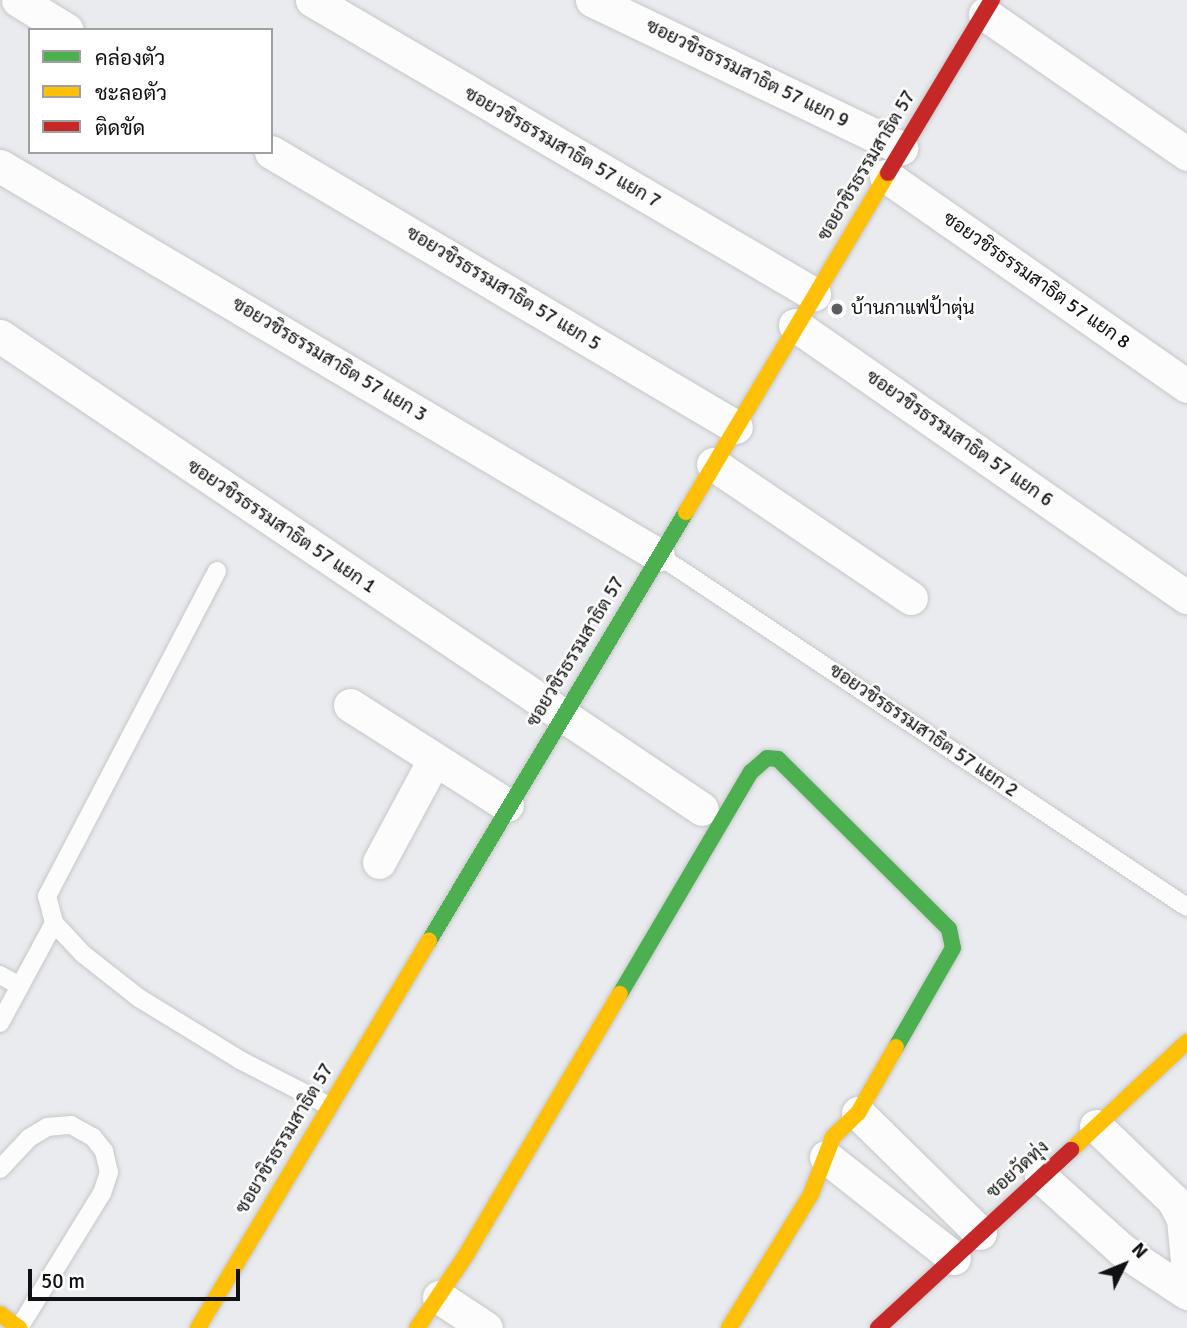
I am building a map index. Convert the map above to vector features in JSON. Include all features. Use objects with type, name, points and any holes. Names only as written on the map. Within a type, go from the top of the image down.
[{"type":"street","points":[[18,0],[64,28]]},
{"type":"street","name":"ซอยวชิรธรรมสาธิต 57 แยก 7","points":[[312,0],[814,294]]},
{"type":"street","name":"ซอยวชิรธรรมสาธิต 57 แยก 9","points":[[592,0],[894,162]]},
{"type":"street","points":[[989,4],[1187,154]]},
{"type":"street","name":"ซอยวชิรธรรมสาธิต 57","points":[[198,1328],[507,805],[989,4]]},
{"type":"street","name":"ซอยวชิรธรรมสาธิต 57 แยก 5","points":[[273,153],[736,426]]},
{"type":"street","name":"ซอยวชิรธรรมสาธิต 57 แยก 8","points":[[894,162],[1187,386]]},
{"type":"street","name":"ซอยวชิรธรรมสาธิต 57 แยก 3","points":[[0,166],[659,555]]},
{"type":"street","name":"ซอยวชิรธรรมสาธิต 57 แยก 6","points":[[795,325],[1187,597]]},
{"type":"street","name":"ซอยวชิรธรรมสาธิต 57 แยก 1","points":[[0,336],[561,718],[702,809]]},
{"type":"street","points":[[713,464],[911,598]]},
{"type":"street","points":[[351,705],[507,805]]},
{"type":"street","points":[[417,1328],[439,1297],[751,772],[767,758],[778,759],[799,777],[948,929],[953,939],[949,960],[858,1113],[834,1138],[811,1194],[729,1328]]},
{"type":"street","points":[[379,862],[434,760]]},
{"type":"street","name":"ซอยวัดทุ่ง","points":[[878,1328],[1187,1042]]},
{"type":"street","points":[[858,1113],[981,1233]]},
{"type":"street","points":[[1096,1126],[1173,1200],[1183,1219],[1187,1261]]},
{"type":"street","points":[[826,1157],[954,1258]]},
{"type":"street","points":[[1041,1177],[1122,1250],[1187,1293]]},
{"type":"street","points":[[439,1297],[486,1328]]},
{"type":"street","points":[[0,1314],[19,1328]]},
{"type":"lane","name":"ซอยวชิรธรรมสาธิต 57 แยก 2","points":[[659,555],[1187,907]]},
{"type":"lane","points":[[217,571],[47,896],[54,922],[83,954],[139,998],[240,1060],[329,1106]]},
{"type":"lane","points":[[0,1023],[54,922]]},
{"type":"lane","points":[[0,975],[20,986]]},
{"type":"lane","points":[[0,1169],[29,1138],[47,1127],[71,1125],[93,1137],[104,1151],[108,1172],[102,1193],[19,1328]]},
{"type":"traffic: fast","points":[[429,941],[686,512]]},
{"type":"traffic: fast","points":[[620,994],[751,772],[767,758],[778,759],[949,929],[953,948],[896,1047]]},
{"type":"traffic: slow","points":[[686,512],[888,173]]},
{"type":"traffic: slow","points":[[198,1328],[429,941]]},
{"type":"traffic: slow","points":[[417,1328],[466,1255],[620,994]]},
{"type":"traffic: slow","points":[[1071,1150],[1187,1042]]},
{"type":"traffic: slow","points":[[729,1328],[811,1194],[833,1137],[858,1113],[896,1047]]},
{"type":"traffic: slow","points":[[0,1314],[19,1328]]},
{"type":"traffic: jam","points":[[888,173],[992,0]]},
{"type":"traffic: jam","points":[[878,1328],[1071,1150]]},
{"type":"place","name":"บ้านกาแฟป้าตุ่น","points":[[837,309]]}]
